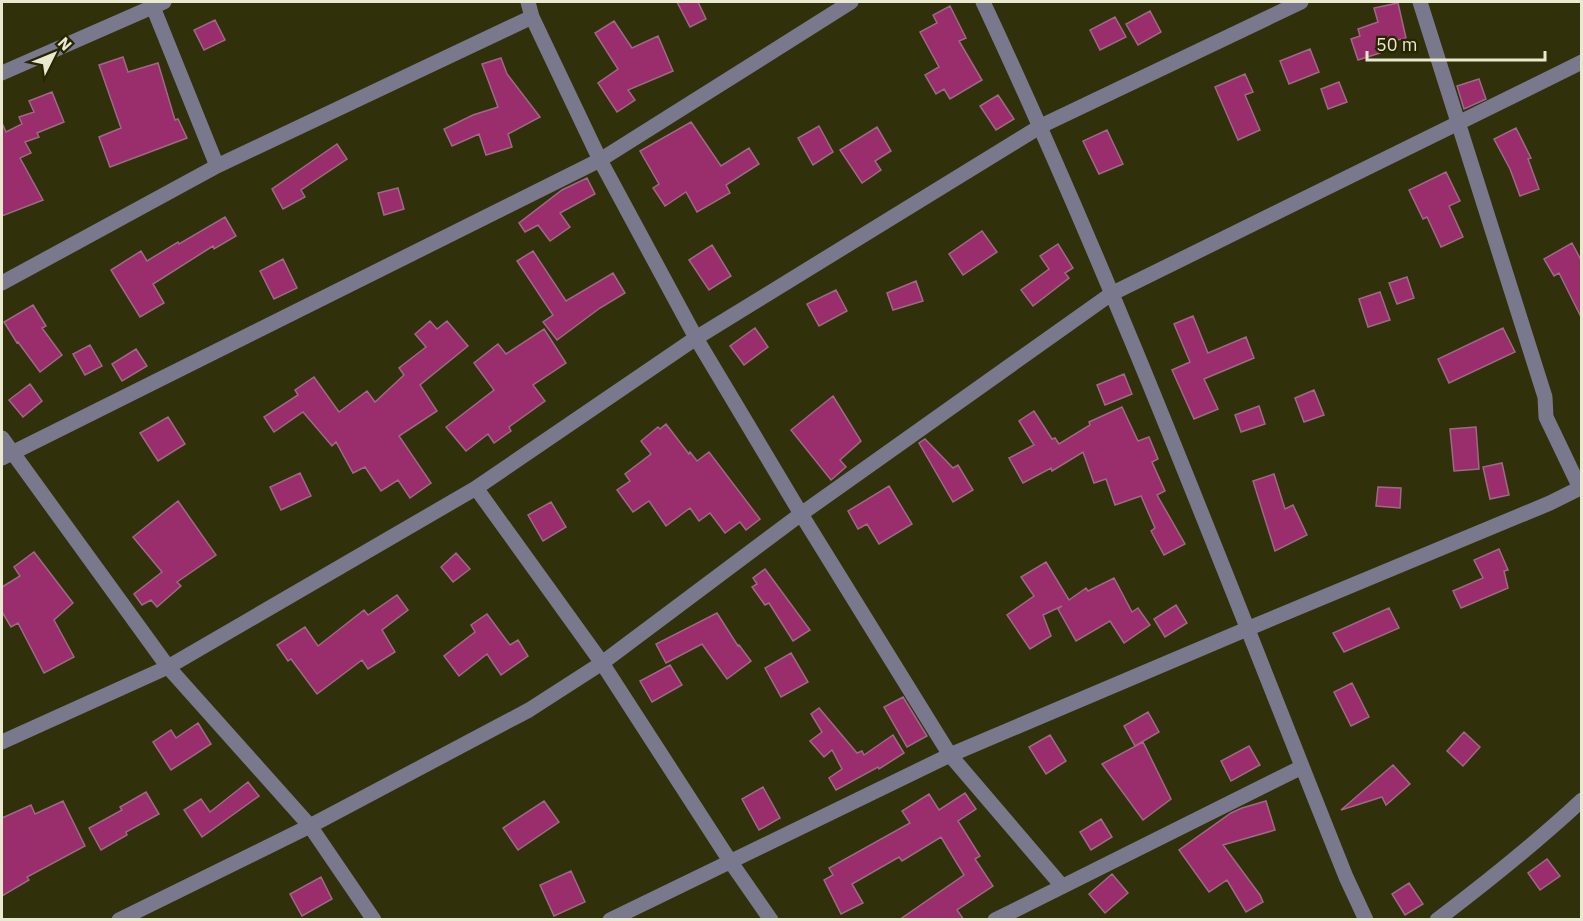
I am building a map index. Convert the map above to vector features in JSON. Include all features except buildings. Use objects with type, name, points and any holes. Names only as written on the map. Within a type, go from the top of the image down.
[{"type":"street","points":[[528,2],[532,17],[600,160],[696,338],[801,514],[950,755],[1062,886]]},
{"type":"street","points":[[7,455],[600,160],[851,2]]},
{"type":"street","points":[[983,2],[1041,126],[1112,294],[1366,920]]},
{"type":"street","points":[[2,742],[168,667],[476,488],[696,338],[1041,126],[1301,2]]},
{"type":"street","points":[[610,920],[950,755],[1550,503],[1581,487],[1546,417],[1545,397],[1420,2]]},
{"type":"street","points":[[2,74],[156,3],[217,166]]},
{"type":"street","points":[[2,283],[217,166],[532,17]]},
{"type":"street","points":[[119,920],[310,826],[529,710],[602,663],[801,514],[1112,294],[1581,62]]},
{"type":"street","points":[[2,438],[7,455],[168,667],[310,826],[374,920]]},
{"type":"street","points":[[476,488],[602,663],[730,861],[771,920]]},
{"type":"street","points":[[995,920],[1302,767]]},
{"type":"street","points":[[1437,920],[1543,836],[1581,800]]}]
